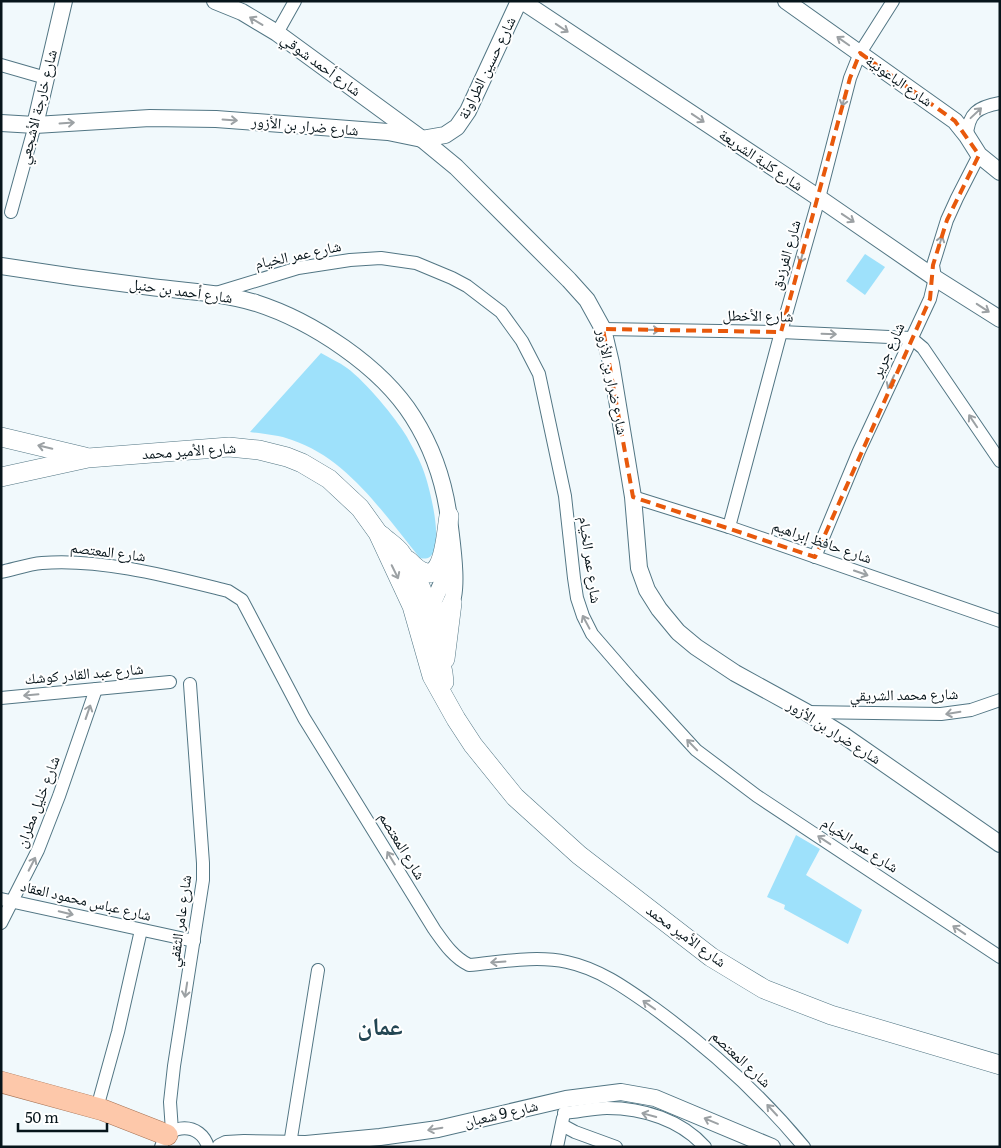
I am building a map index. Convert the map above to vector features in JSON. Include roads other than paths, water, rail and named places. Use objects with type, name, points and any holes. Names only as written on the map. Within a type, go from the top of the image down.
[{"type":"main road","points":[[1,437],[88,458]]},
{"type":"main road","name":"شارع الأمير محمد","points":[[1,477],[88,458],[244,447],[274,453],[302,463],[330,479],[360,508],[378,533],[425,617],[429,667],[444,698],[473,745],[515,797],[579,855],[712,957],[764,989],[832,1015],[1000,1065]]},
{"type":"main road","points":[[400,551],[417,569],[426,574],[434,572],[438,569],[443,553],[449,516]]},
{"type":"main road","name":"شارع الأمير محمد","points":[[378,533],[400,551],[416,576],[425,617],[444,673],[444,698]]},
{"type":"main road","points":[[444,673],[452,603]]},
{"type":"main road","points":[[1,1082],[97,1108],[165,1139]]},
{"type":"main road","points":[[1,1094],[139,1135],[165,1139]]},
{"type":"street","name":"شارع خارجة الأشجعي","points":[[11,212],[35,125],[64,1]]},
{"type":"street","name":"شارع أحمد شوقي","points":[[215,1],[242,12],[277,33],[422,139]]},
{"type":"street","points":[[277,33],[295,1]]},
{"type":"street","name":"شارع حسين الطراونة","points":[[422,139],[445,135],[457,127],[462,120],[520,1]]},
{"type":"street","name":"شارع كلية الشريعة","points":[[520,1],[819,198],[935,278],[1000,319]]},
{"type":"street","name":"شارع الباعونية","points":[[786,1],[955,121],[979,155],[1000,172]]},
{"type":"street","name":"شارع الفرزدق","points":[[729,527],[850,78],[860,53],[893,1]]},
{"type":"street","points":[[1,65],[46,78]]},
{"type":"street","points":[[967,136],[971,117],[986,105],[1000,103]]},
{"type":"street","points":[[372,131],[383,124],[384,116],[382,109]]},
{"type":"street","name":"شارع ضرار بن الأزور","points":[[1,123],[35,125],[150,118],[197,118],[372,131],[422,139],[456,166],[569,280],[587,300],[604,329],[633,497],[639,568],[647,590],[658,609],[678,632],[696,647],[735,673],[806,712],[843,735],[1000,844]]},
{"type":"street","name":"شارع جرير","points":[[815,556],[859,451],[930,299],[935,278],[933,265],[947,220],[979,155]]},
{"type":"street","name":"شارع عمر الخيام","points":[[216,293],[298,268],[350,260],[381,258],[416,263],[452,278],[474,291],[501,312],[522,341],[539,374],[565,496],[577,598],[592,634],[631,679],[703,755],[757,796],[1000,957]]},
{"type":"street","name":"شارع أحمد بن حنبل","points":[[1,266],[131,284],[216,293],[254,303],[297,320],[336,342],[380,377],[412,414],[422,433],[440,474],[449,516],[453,557],[454,593],[452,603]]},
{"type":"street","name":"شارع الأخطل","points":[[604,329],[780,332],[911,338]]},
{"type":"street","points":[[911,338],[927,354],[1000,461]]},
{"type":"street","name":"شارع حافظ إبراهيم","points":[[633,497],[815,556],[1000,621]]},
{"type":"street","name":"شارع أحمد بن حنبل","points":[[425,617],[453,557]]},
{"type":"street","name":"شارع المعتصم","points":[[1,572],[40,563],[102,564],[228,591],[242,600],[304,718],[434,929],[456,956],[469,965],[550,959],[585,967],[601,973],[660,1013],[709,1051],[771,1109],[804,1147]]},
{"type":"street","points":[[425,617],[448,609],[452,603]]},
{"type":"street","name":"شارع عبد القادر كوشك","points":[[1,698],[170,682]]},
{"type":"street","name":"شارع عامر الثقفي","points":[[165,1139],[174,1066],[203,880],[190,684]]},
{"type":"street","name":"شارع خليل مطران","points":[[1,923],[7,900],[38,850],[62,789],[96,689]]},
{"type":"street","name":"شارع محمد الشريقي","points":[[806,712],[941,714],[971,710],[1000,700]]},
{"type":"street","name":"شارع عباس محمود العقاد","points":[[7,900],[194,941]]},
{"type":"street","points":[[97,1108],[118,1032],[141,930]]},
{"type":"street","points":[[290,1144],[318,970]]},
{"type":"street","name":"شارع 9 شعبان","points":[[223,1146],[290,1144],[380,1137],[564,1112],[621,1092],[637,1093],[677,1107],[772,1147]]},
{"type":"street","points":[[564,1112],[605,1108],[625,1109],[652,1115],[688,1130],[706,1147]]},
{"type":"street","points":[[556,1147],[564,1112]]},
{"type":"street","points":[[564,1112],[575,1132],[616,1147]]},
{"type":"street","points":[[165,1139],[186,1127],[193,1129],[205,1138],[208,1147]]},
{"type":"district","name":"عمان","points":[[380,1026]]}]
